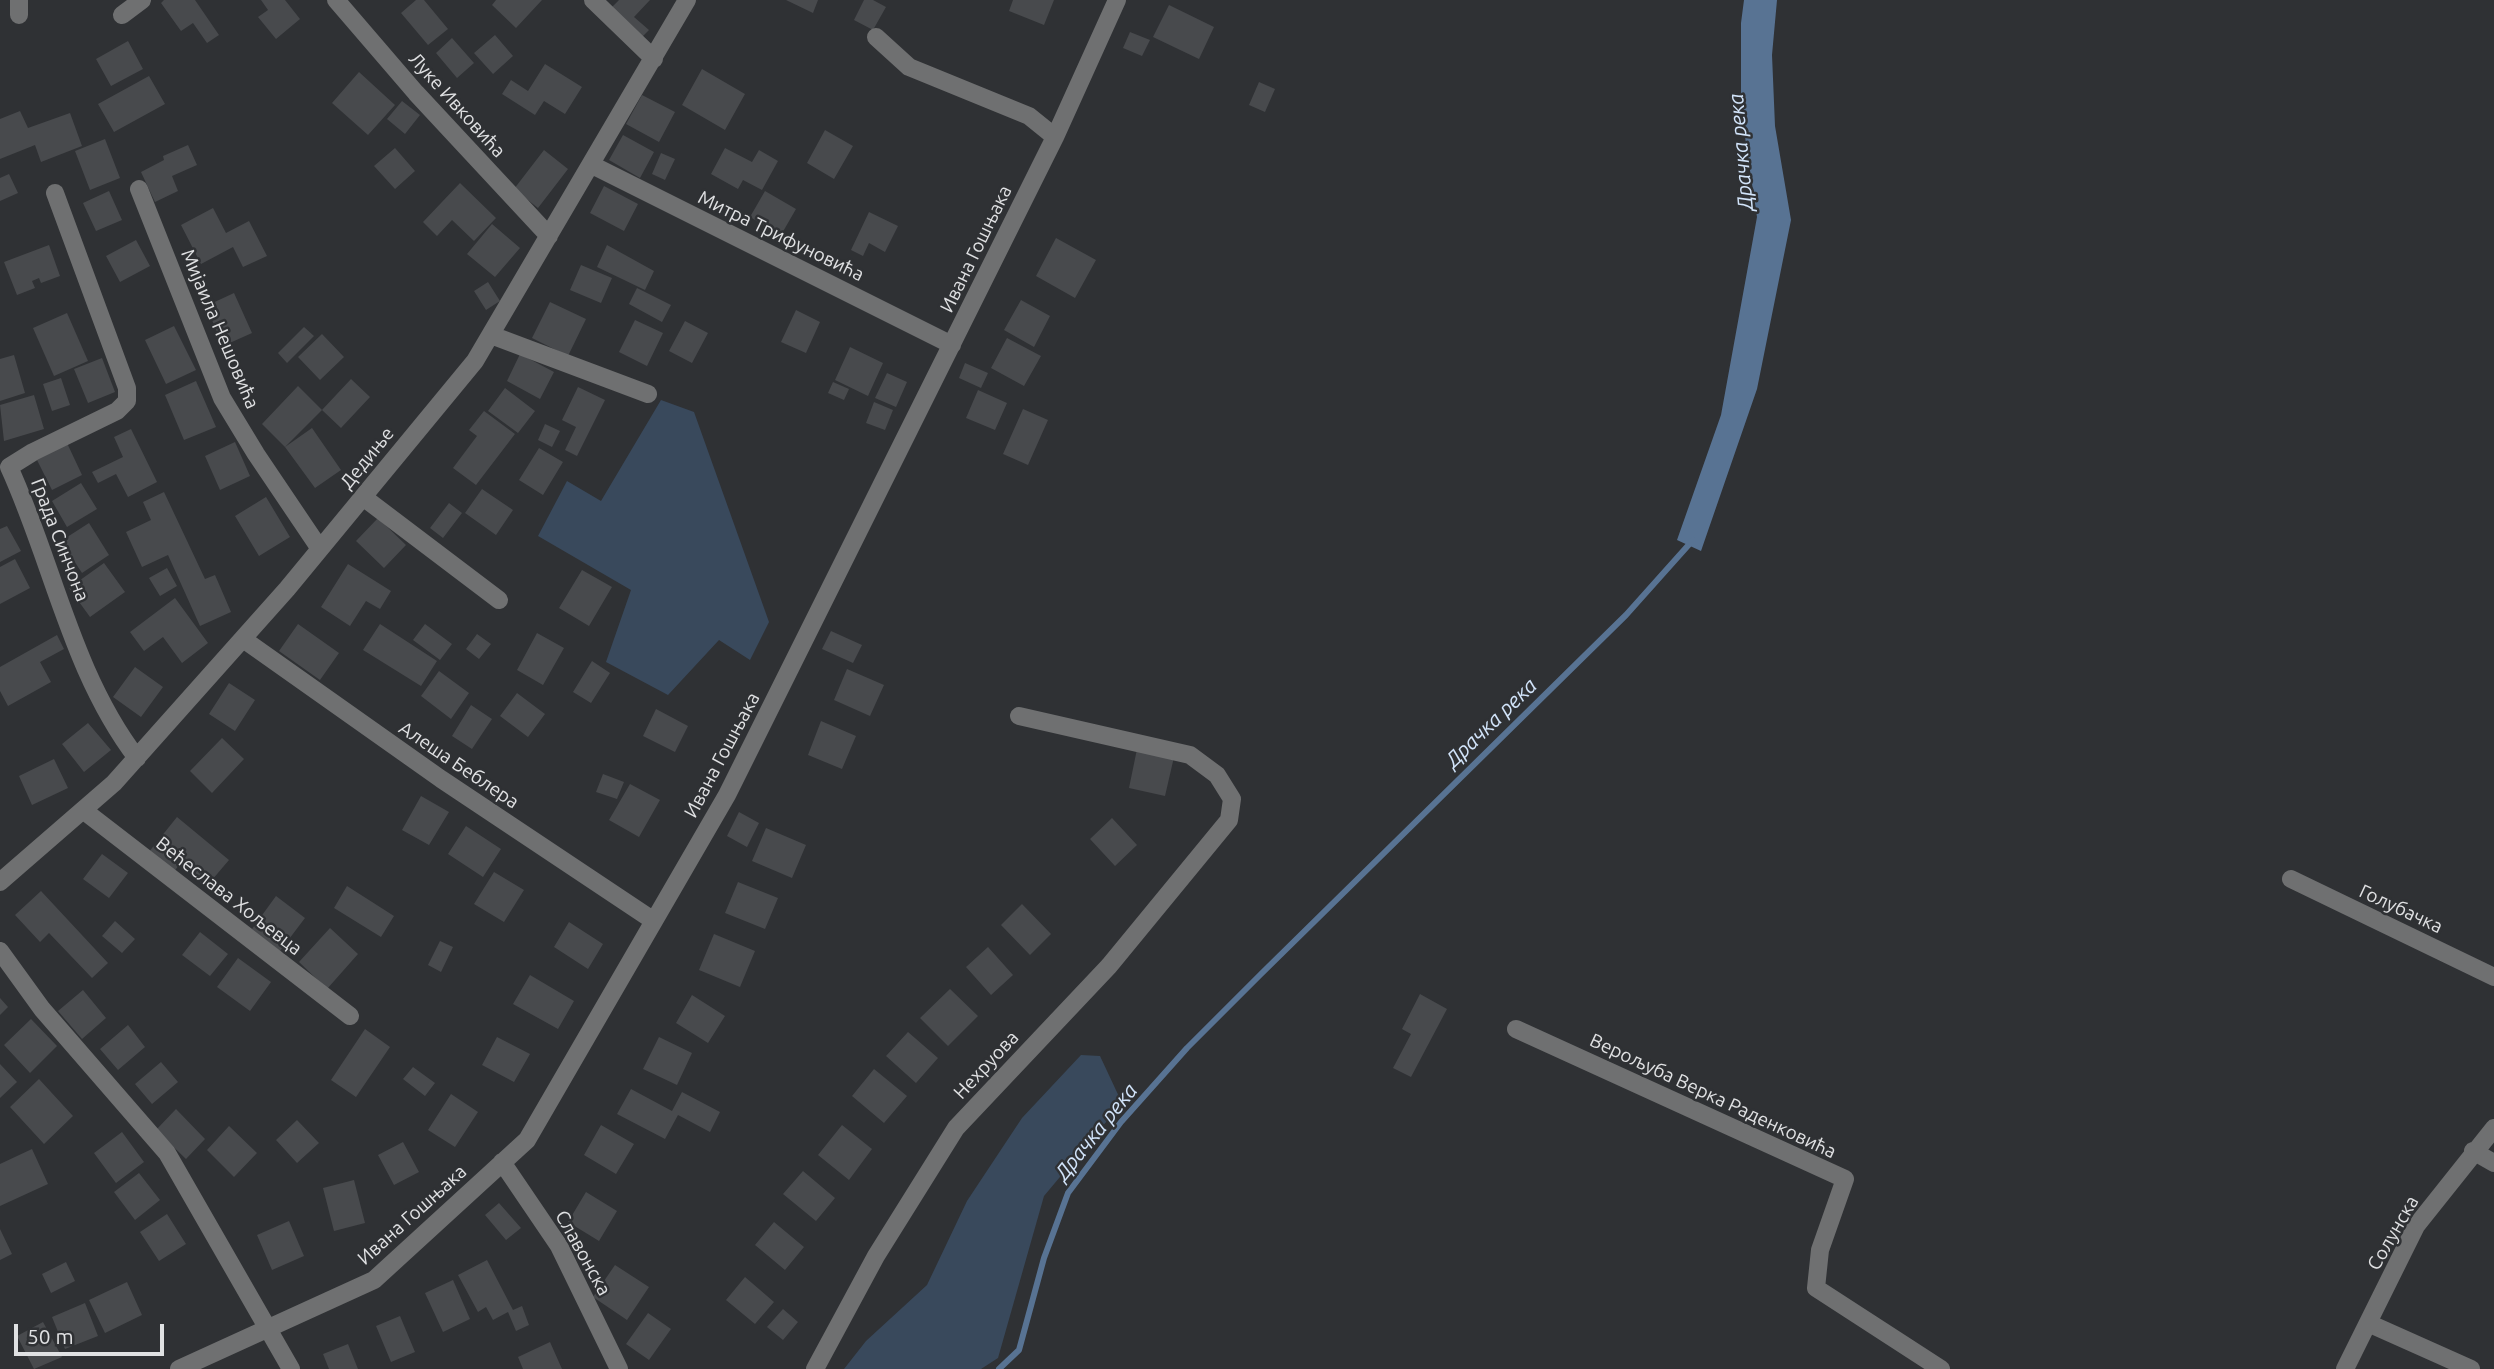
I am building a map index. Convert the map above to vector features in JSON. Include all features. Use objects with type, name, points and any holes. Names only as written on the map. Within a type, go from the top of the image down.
[{"type":"street","points":[[122,15],[142,0]]},
{"type":"street","name":"Луке Ивковића","points":[[336,0],[416,93],[549,236]]},
{"type":"street","points":[[593,0],[654,59]]},
{"type":"street","name":"Дедиње","points":[[0,881],[83,810],[137,758],[320,549],[475,361],[592,166],[687,0]]},
{"type":"street","name":"Ивана Гошњака","points":[[179,1369],[374,1280],[527,1140],[727,795],[1055,137],[1117,0]]},
{"type":"street","points":[[876,37],[909,67],[1029,116],[1055,137]]},
{"type":"street","name":"Митра Трифуновића","points":[[592,166],[952,345]]},
{"type":"street","name":"Мијаила Нешовића","points":[[139,189],[222,398],[320,549]]},
{"type":"street","name":"Града Синчона","points":[[55,193],[127,388],[127,401],[117,411],[33,452],[5,469],[26,505],[89,679],[137,758]]},
{"type":"street","points":[[491,335],[648,394]]},
{"type":"street","points":[[363,497],[499,600]]},
{"type":"street","name":"Алеша Беблера","points":[[243,639],[441,779],[654,921]]},
{"type":"street","name":"Нехруова","points":[[815,1369],[876,1255],[956,1128],[1109,966],[1230,820],[1232,799],[1217,775],[1190,755],[1019,716]]},
{"type":"street","name":"Већеслава Хољевца","points":[[83,810],[350,1016]]},
{"type":"street","name":"Голубачка","points":[[2291,879],[2494,977]]},
{"type":"street","points":[[0,951],[42,1009],[167,1153],[290,1369]]},
{"type":"street","name":"Верољуба Верка Раденковића","points":[[1516,1029],[1845,1179],[1820,1250],[1816,1288],[1941,1369]]},
{"type":"street","name":"Солунска","points":[[2345,1369],[2416,1226],[2473,1151],[2494,1128]]},
{"type":"street","points":[[2473,1151],[2494,1163]]},
{"type":"street","name":"Славонска","points":[[502,1162],[558,1246],[619,1369]]},
{"type":"street","points":[[2368,1324],[2471,1369]]},
{"type":"shaded area","points":[[1744,0],[1777,0],[1772,55],[1775,126],[1791,220],[1757,389],[1701,551],[1677,540],[1721,415],[1757,217],[1741,110],[1741,23]]},
{"type":"shaded area","points":[[661,400],[694,412],[769,622],[750,660],[719,640],[668,695],[606,662],[631,590],[538,536],[567,481],[601,501]]},
{"type":"shaded area","points":[[1081,1055],[1100,1056],[1122,1103],[1044,1196],[998,1358],[981,1369],[844,1369],[866,1341],[927,1285],[967,1201],[1022,1118]]},
{"type":"building","points":[[164,0],[195,0],[219,35],[207,43],[193,23],[181,31],[161,3]]},
{"type":"building","points":[[261,0],[285,0],[300,19],[276,39],[258,17],[268,10]]},
{"type":"building","points":[[416,0],[424,0],[448,29],[428,45],[401,13]]},
{"type":"building","points":[[496,0],[542,0],[516,28],[492,5]]},
{"type":"building","points":[[619,0],[650,0],[634,17],[649,30],[639,40],[608,11]]},
{"type":"building","points":[[786,0],[818,0],[813,13]]},
{"type":"building","points":[[864,0],[873,0],[886,7],[873,30],[854,20]]},
{"type":"building","points":[[1013,0],[1054,0],[1044,25],[1009,11]]},
{"type":"building","points":[[1169,5],[1214,27],[1199,59],[1153,37]]},
{"type":"building","points":[[1130,32],[1150,40],[1142,56],[1123,48]]},
{"type":"building","points":[[495,35],[513,56],[493,74],[474,53]]},
{"type":"building","points":[[452,38],[474,63],[457,78],[436,53]]},
{"type":"building","points":[[128,41],[143,69],[111,86],[96,59]]},
{"type":"building","points":[[545,64],[582,87],[565,114],[544,101],[535,115],[502,94],[511,80],[528,91]]},
{"type":"building","points":[[702,69],[745,94],[725,130],[682,105]]},
{"type":"building","points":[[359,72],[395,105],[368,135],[332,103]]},
{"type":"building","points":[[149,76],[165,104],[114,132],[98,104]]},
{"type":"building","points":[[1259,82],[1275,89],[1265,112],[1249,105]]},
{"type":"building","points":[[642,95],[675,112],[659,142],[626,124]]},
{"type":"building","points":[[402,101],[420,115],[405,134],[387,119]]},
{"type":"building","points":[[20,111],[28,128],[70,113],[82,146],[41,162],[35,145],[0,159],[0,119]]},
{"type":"building","points":[[825,130],[853,146],[834,179],[807,163]]},
{"type":"building","points":[[623,135],[654,152],[640,178],[609,160]]},
{"type":"building","points":[[105,139],[120,178],[90,190],[75,151]]},
{"type":"building","points":[[188,145],[197,165],[172,176],[178,191],[155,202],[141,172],[164,160],[163,156]]},
{"type":"building","points":[[395,148],[415,171],[395,189],[374,166]]},
{"type":"building","points":[[725,148],[752,162],[759,150],[778,161],[762,190],[743,180],[738,189],[711,174]]},
{"type":"building","points":[[544,150],[568,169],[538,208],[514,189]]},
{"type":"building","points":[[661,153],[675,159],[665,180],[652,174]]},
{"type":"building","points":[[9,174],[18,193],[0,201],[0,178]]},
{"type":"building","points":[[460,183],[496,218],[474,241],[452,220],[437,236],[423,222]]},
{"type":"building","points":[[604,186],[638,204],[624,231],[590,213]]},
{"type":"building","points":[[109,191],[122,220],[96,231],[83,203]]},
{"type":"building","points":[[765,191],[796,209],[781,235],[750,217]]},
{"type":"building","points":[[213,208],[226,233],[249,221],[267,256],[243,267],[233,247],[201,264],[181,225]]},
{"type":"building","points":[[869,212],[898,226],[885,252],[869,243],[863,256],[851,250]]},
{"type":"building","points":[[492,224],[520,248],[495,277],[467,254]]},
{"type":"building","points":[[1056,238],[1096,260],[1075,298],[1036,276]]},
{"type":"building","points":[[136,240],[150,266],[120,282],[106,256]]},
{"type":"building","points":[[49,245],[60,276],[41,283],[39,278],[32,281],[35,288],[17,295],[4,262]]},
{"type":"building","points":[[607,245],[654,271],[645,290],[597,267]]},
{"type":"building","points":[[581,265],[612,278],[601,303],[570,290]]},
{"type":"building","points":[[488,282],[500,301],[486,310],[474,291]]},
{"type":"building","points":[[637,288],[671,305],[662,322],[629,304]]},
{"type":"building","points":[[234,293],[252,333],[223,346],[206,306]]},
{"type":"building","points":[[1021,300],[1050,316],[1034,347],[1004,330]]},
{"type":"building","points":[[550,302],[586,319],[568,356],[532,338]]},
{"type":"building","points":[[796,310],[820,322],[806,353],[781,342]]},
{"type":"building","points":[[67,313],[88,361],[54,376],[33,328]]},
{"type":"building","points":[[635,320],[663,333],[647,366],[619,352]]},
{"type":"building","points":[[685,321],[708,333],[692,363],[669,351]]},
{"type":"building","points":[[174,326],[196,370],[166,384],[145,340]]},
{"type":"building","points":[[304,327],[314,336],[287,363],[278,353]]},
{"type":"building","points":[[322,334],[344,357],[320,380],[298,357]]},
{"type":"building","points":[[1007,338],[1041,356],[1024,386],[991,368]]},
{"type":"building","points":[[850,347],[883,363],[868,396],[835,380]]},
{"type":"building","points":[[520,354],[554,372],[540,399],[507,381]]},
{"type":"building","points":[[14,355],[25,393],[0,401],[0,359]]},
{"type":"building","points":[[102,358],[115,392],[88,403],[74,369]]},
{"type":"building","points":[[965,363],[988,373],[981,388],[959,378]]},
{"type":"building","points":[[887,373],[907,382],[896,407],[875,398]]},
{"type":"building","points":[[61,378],[70,405],[52,411],[43,384]]},
{"type":"building","points":[[351,379],[370,397],[341,428],[322,410]]},
{"type":"building","points":[[196,381],[216,427],[184,440],[165,395]]},
{"type":"building","points":[[833,382],[849,389],[844,400],[828,393]]},
{"type":"building","points":[[298,386],[322,410],[285,447],[262,424]]},
{"type":"building","points":[[578,387],[605,400],[577,456],[565,450],[576,427],[562,420]]},
{"type":"building","points":[[505,388],[535,411],[518,433],[488,411]]},
{"type":"building","points":[[978,390],[1007,403],[995,430],[966,418]]},
{"type":"building","points":[[34,395],[44,429],[4,441],[0,405]]},
{"type":"building","points":[[874,402],[893,410],[885,430],[866,423]]},
{"type":"building","points":[[1023,409],[1048,420],[1028,465],[1003,454]]},
{"type":"building","points":[[484,411],[515,434],[476,485],[453,468],[477,436],[469,430]]},
{"type":"building","points":[[545,424],[560,431],[552,447],[538,440]]},
{"type":"building","points":[[312,428],[341,470],[315,488],[285,447]]},
{"type":"building","points":[[131,429],[157,482],[128,497],[116,474],[98,483],[92,472],[123,457],[114,437]]},
{"type":"building","points":[[235,442],[250,476],[220,490],[205,456]]},
{"type":"building","points":[[67,443],[82,475],[52,490],[36,458]]},
{"type":"building","points":[[539,448],[563,462],[543,495],[519,480]]},
{"type":"building","points":[[81,483],[97,509],[67,527],[52,501]]},
{"type":"building","points":[[482,489],[513,510],[496,535],[465,513]]},
{"type":"building","points":[[164,492],[205,579],[215,575],[231,612],[200,626],[168,555],[142,567],[126,532],[151,520],[143,502]]},
{"type":"building","points":[[266,497],[290,537],[259,556],[235,516]]},
{"type":"building","points":[[449,503],[462,513],[443,538],[430,528]]},
{"type":"building","points":[[378,518],[406,545],[384,568],[356,541]]},
{"type":"building","points":[[89,523],[109,555],[82,573],[61,541]]},
{"type":"building","points":[[7,526],[21,551],[0,562],[0,529]]},
{"type":"building","points":[[15,559],[30,588],[0,604],[0,567]]},
{"type":"building","points":[[104,563],[125,592],[90,617],[69,588]]},
{"type":"building","points":[[348,564],[391,591],[380,609],[366,601],[350,626],[321,607]]},
{"type":"building","points":[[167,568],[177,586],[160,596],[149,578]]},
{"type":"building","points":[[582,570],[612,587],[589,626],[559,608]]},
{"type":"building","points":[[175,598],[208,643],[182,663],[163,637],[144,651],[130,632]]},
{"type":"building","points":[[298,624],[339,653],[320,680],[279,651]]},
{"type":"building","points":[[380,624],[437,661],[421,686],[363,650]]},
{"type":"building","points":[[425,624],[452,644],[440,660],[413,640]]},
{"type":"building","points":[[831,631],[862,645],[853,663],[822,649]]},
{"type":"building","points":[[537,633],[564,648],[543,685],[517,670]]},
{"type":"building","points":[[477,634],[491,644],[479,659],[466,649]]},
{"type":"building","points":[[57,635],[64,649],[40,662],[51,682],[8,706],[0,691],[0,667]]},
{"type":"building","points":[[592,661],[610,673],[591,703],[573,692]]},
{"type":"building","points":[[135,667],[163,687],[141,717],[113,697]]},
{"type":"building","points":[[847,669],[884,685],[870,716],[834,700]]},
{"type":"building","points":[[439,671],[469,693],[451,719],[421,696]]},
{"type":"building","points":[[229,683],[255,700],[235,731],[209,714]]},
{"type":"building","points":[[517,693],[545,714],[528,737],[500,716]]},
{"type":"building","points":[[471,705],[492,719],[472,749],[452,736]]},
{"type":"building","points":[[656,709],[688,726],[675,752],[643,736]]},
{"type":"building","points":[[821,721],[856,736],[842,769],[808,755]]},
{"type":"building","points":[[88,723],[111,750],[84,772],[62,744]]},
{"type":"building","points":[[222,738],[244,759],[212,793],[190,771]]},
{"type":"building","points":[[1137,749],[1174,757],[1165,796],[1129,788]]},
{"type":"building","points":[[54,759],[68,788],[32,805],[19,776]]},
{"type":"building","points":[[603,774],[624,782],[617,799],[596,792]]},
{"type":"building","points":[[630,784],[660,800],[639,837],[609,820]]},
{"type":"building","points":[[421,796],[449,812],[429,845],[402,830]]},
{"type":"building","points":[[739,812],[759,823],[747,847],[727,836]]},
{"type":"building","points":[[177,817],[229,860],[206,887],[179,865],[173,873],[148,853]]},
{"type":"building","points":[[1112,818],[1137,845],[1115,866],[1090,839]]},
{"type":"building","points":[[466,826],[501,849],[483,877],[448,854]]},
{"type":"building","points":[[766,828],[806,845],[792,878],[752,861]]},
{"type":"building","points":[[102,854],[128,873],[109,898],[83,879]]},
{"type":"building","points":[[494,872],[524,890],[504,922],[474,904]]},
{"type":"building","points":[[738,882],[778,898],[765,929],[725,913]]},
{"type":"building","points":[[347,886],[394,916],[381,937],[334,908]]},
{"type":"building","points":[[41,891],[108,963],[92,978],[49,933],[40,942],[15,915]]},
{"type":"building","points":[[276,896],[305,918],[280,951],[252,929]]},
{"type":"building","points":[[1022,904],[1051,934],[1030,955],[1001,925]]},
{"type":"building","points":[[115,921],[135,939],[122,953],[102,936]]},
{"type":"building","points":[[569,922],[603,944],[588,969],[554,947]]},
{"type":"building","points":[[330,928],[358,954],[327,989],[299,962]]},
{"type":"building","points":[[200,932],[228,954],[210,976],[182,955]]},
{"type":"building","points":[[714,934],[755,951],[740,987],[699,970]]},
{"type":"building","points":[[440,941],[453,947],[441,972],[428,965]]},
{"type":"building","points":[[988,947],[1013,975],[991,995],[966,967]]},
{"type":"building","points":[[238,958],[271,982],[250,1011],[217,987]]},
{"type":"building","points":[[530,975],[574,1001],[558,1029],[513,1004]]},
{"type":"building","points":[[950,989],[978,1016],[948,1046],[920,1018]]},
{"type":"building","points":[[83,990],[106,1018],[82,1039],[58,1011]]},
{"type":"building","points":[[1420,994],[1447,1009],[1411,1077],[1393,1068],[1411,1034],[1402,1029]]},
{"type":"building","points":[[692,995],[725,1016],[708,1043],[676,1023]]},
{"type":"building","points":[[0,998],[8,1007],[0,1015]]},
{"type":"building","points":[[31,1019],[57,1046],[30,1073],[4,1045]]},
{"type":"building","points":[[128,1025],[145,1047],[118,1070],[100,1049]]},
{"type":"building","points":[[365,1029],[390,1047],[356,1097],[331,1080]]},
{"type":"building","points":[[908,1032],[938,1058],[916,1083],[886,1056]]},
{"type":"building","points":[[497,1037],[530,1054],[514,1082],[482,1065]]},
{"type":"building","points":[[659,1037],[692,1053],[677,1085],[643,1069]]},
{"type":"building","points":[[161,1062],[178,1082],[152,1104],[135,1084]]},
{"type":"building","points":[[0,1064],[17,1082],[0,1098]]},
{"type":"building","points":[[413,1067],[435,1083],[425,1096],[403,1079]]},
{"type":"building","points":[[874,1069],[907,1096],[884,1123],[852,1096]]},
{"type":"building","points":[[39,1079],[73,1116],[44,1144],[10,1107]]},
{"type":"building","points":[[631,1089],[672,1111],[682,1092],[720,1112],[710,1132],[678,1115],[665,1139],[617,1114]]},
{"type":"building","points":[[451,1094],[478,1112],[455,1147],[428,1130]]},
{"type":"building","points":[[176,1109],[205,1139],[186,1159],[156,1130]]},
{"type":"building","points":[[297,1120],[319,1143],[297,1163],[276,1140]]},
{"type":"building","points":[[601,1125],[634,1144],[616,1174],[584,1155]]},
{"type":"building","points":[[842,1125],[872,1149],[849,1180],[818,1155]]},
{"type":"building","points":[[229,1126],[257,1153],[234,1177],[207,1150]]},
{"type":"building","points":[[122,1132],[144,1162],[116,1183],[94,1153]]},
{"type":"building","points":[[403,1142],[419,1172],[394,1185],[378,1155]]},
{"type":"building","points":[[32,1149],[48,1184],[0,1206],[0,1164]]},
{"type":"building","points":[[803,1171],[835,1198],[816,1221],[783,1194]]},
{"type":"building","points":[[139,1173],[160,1200],[135,1220],[114,1192]]},
{"type":"building","points":[[354,1180],[365,1223],[334,1231],[323,1188]]},
{"type":"building","points":[[586,1192],[617,1211],[599,1241],[568,1222]]},
{"type":"building","points":[[499,1203],[521,1228],[506,1240],[485,1215]]},
{"type":"building","points":[[167,1214],[186,1244],[159,1261],[140,1232]]},
{"type":"building","points":[[289,1221],[304,1256],[272,1270],[257,1235]]},
{"type":"building","points":[[774,1222],[804,1247],[785,1270],[755,1245]]},
{"type":"building","points":[[0,1229],[12,1254],[0,1260]]},
{"type":"building","points":[[487,1260],[513,1310],[522,1306],[529,1325],[516,1331],[508,1312],[493,1320],[486,1307],[478,1312],[458,1275]]},
{"type":"building","points":[[66,1262],[75,1281],[51,1293],[42,1274]]},
{"type":"building","points":[[615,1265],[649,1287],[627,1320],[593,1297]]},
{"type":"building","points":[[745,1277],[774,1302],[755,1324],[726,1300]]},
{"type":"building","points":[[453,1280],[470,1319],[443,1332],[425,1293]]},
{"type":"building","points":[[127,1282],[142,1315],[105,1333],[89,1300]]},
{"type":"building","points":[[85,1303],[98,1336],[65,1349],[52,1317]]},
{"type":"building","points":[[783,1309],[798,1322],[783,1340],[767,1327]]},
{"type":"building","points":[[648,1313],[671,1329],[649,1360],[626,1344]]},
{"type":"building","points":[[400,1316],[415,1352],[391,1362],[376,1326]]},
{"type":"building","points":[[43,1322],[62,1357],[34,1369],[17,1336]]},
{"type":"building","points":[[550,1342],[562,1369],[523,1369],[518,1357]]},
{"type":"building","points":[[348,1344],[358,1369],[329,1369],[323,1354]]},
{"type":"waterway","name":"Драчка река","points":[[999,1369],[1019,1350],[1044,1258],[1068,1193],[1121,1122],[1187,1048],[1626,615],[1693,540]]}]
